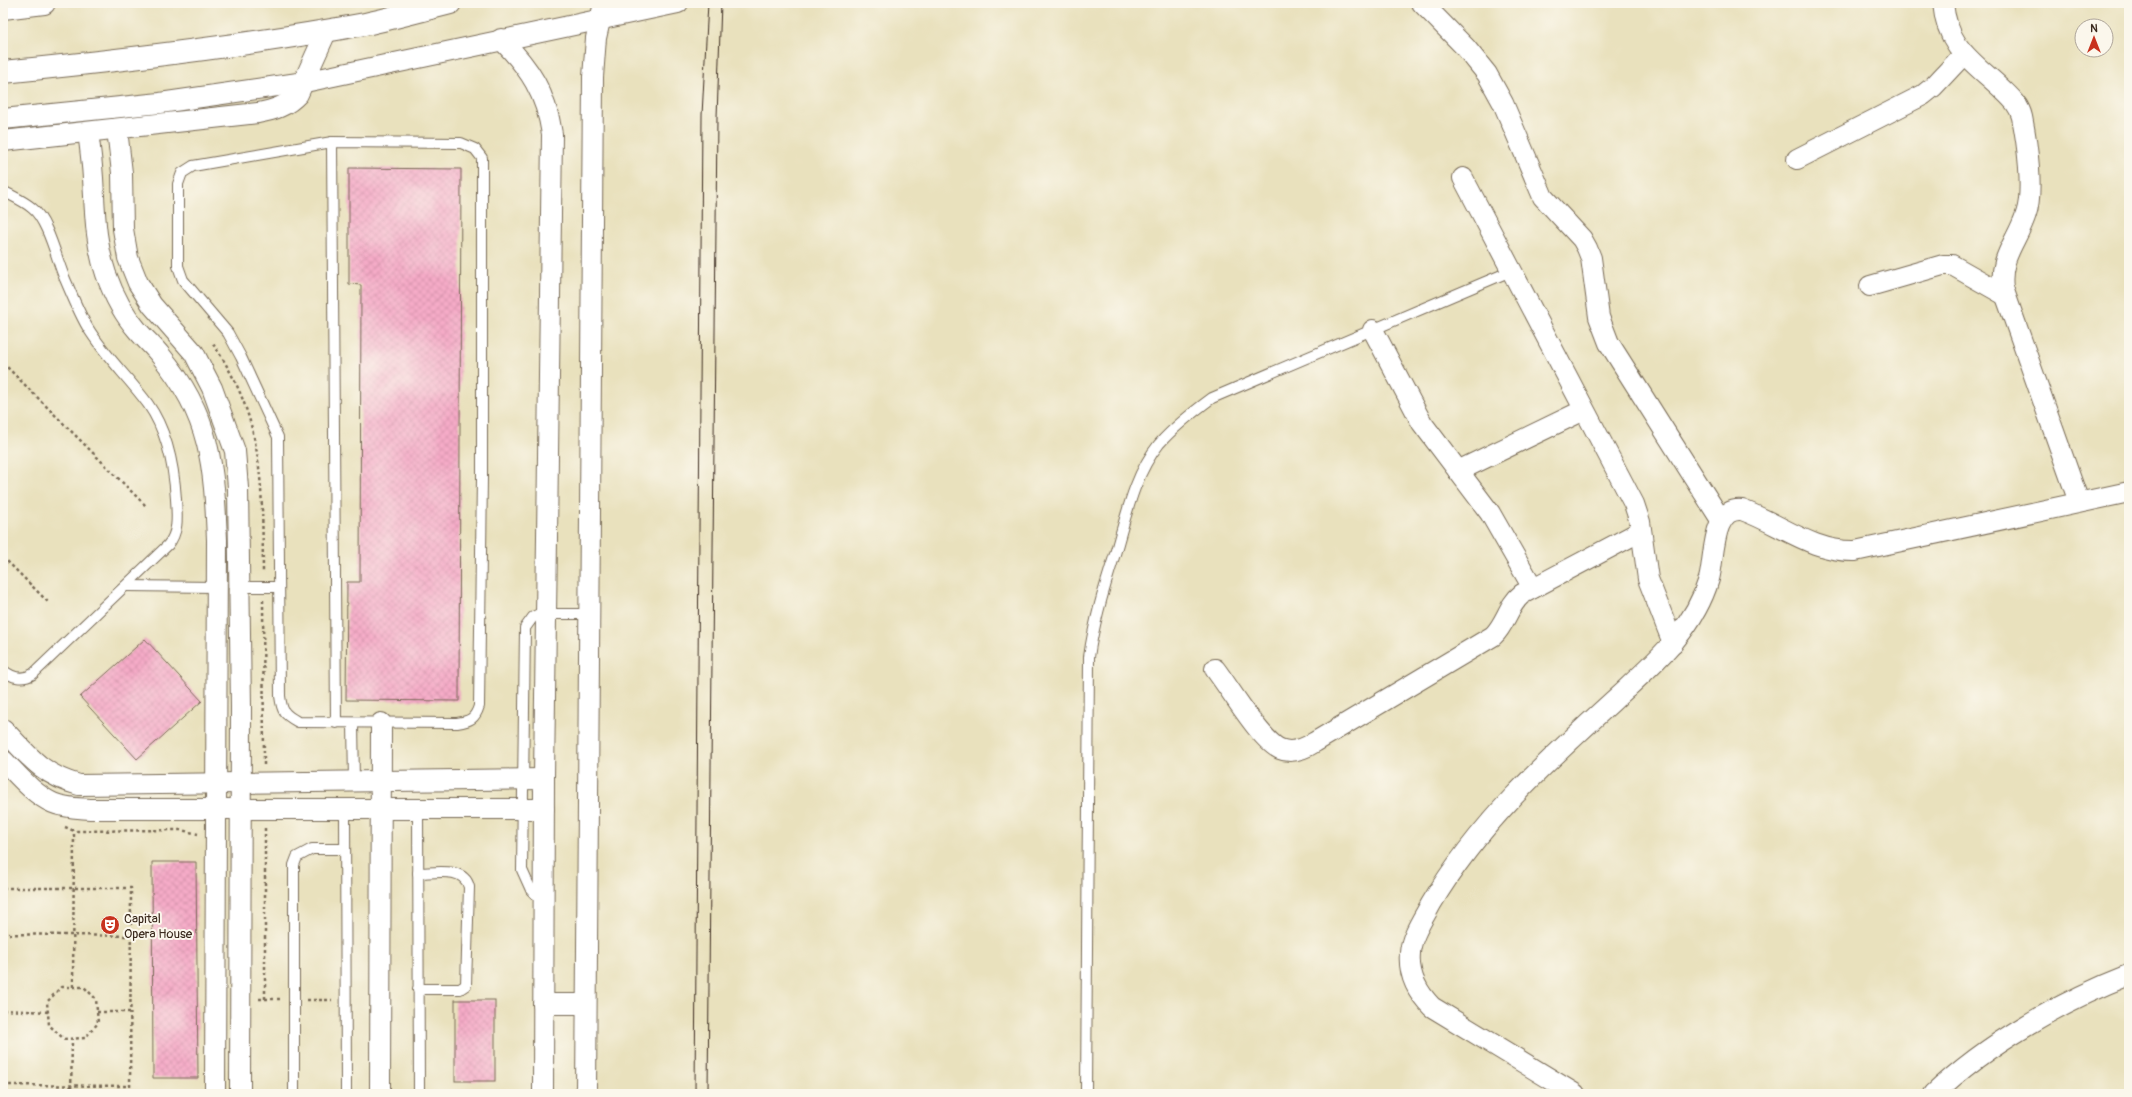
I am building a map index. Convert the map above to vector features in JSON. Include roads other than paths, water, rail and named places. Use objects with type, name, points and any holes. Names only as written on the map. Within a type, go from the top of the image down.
[{"type":"main road","points":[[3,8],[44,3]]},
{"type":"main road","points":[[3,72],[122,60],[367,24],[450,3]]},
{"type":"street","points":[[3,119],[160,103],[305,82],[501,40],[602,11],[678,3]]},
{"type":"street","points":[[1422,3],[1477,61],[1496,88],[1543,197],[1554,211],[1582,239],[1588,248],[1591,258],[1598,317],[1609,343],[1721,520]]},
{"type":"street","points":[[1944,3],[1948,29],[1957,47],[2013,100],[2022,116],[2030,194],[2026,214],[2003,265],[2002,280],[2005,295],[2079,502]]},
{"type":"street","points":[[586,1094],[593,77],[596,38],[602,11]]},
{"type":"street","points":[[3,141],[269,111],[290,102],[298,94],[305,82],[328,30]]},
{"type":"street","points":[[501,40],[528,70],[538,85],[545,100],[552,134],[544,779],[543,1094]]},
{"type":"street","points":[[1797,159],[1922,95],[1933,87],[1964,54]]},
{"type":"street","points":[[117,129],[122,173],[123,229],[128,258],[152,305],[194,353],[212,388],[226,421],[235,451],[238,488],[240,587],[240,1094]]},
{"type":"street","points":[[88,132],[93,176],[95,226],[98,246],[111,285],[118,302],[138,331],[162,356],[194,405],[207,438],[214,474],[216,587],[215,1094]]},
{"type":"street","points":[[1463,178],[1634,504],[1641,531],[1648,579],[1673,643]]},
{"type":"street","points":[[1870,286],[1943,264],[1952,264],[2005,295]]},
{"type":"street","points":[[111,285],[134,272]]},
{"type":"street","points":[[1373,330],[1422,423],[1490,513],[1533,588]]},
{"type":"street","points":[[1458,472],[1584,410]]},
{"type":"street","points":[[1574,1094],[1432,1007],[1421,996],[1414,982],[1410,968],[1410,952],[1413,938],[1441,888],[1492,819],[1525,783],[1649,668],[1673,643],[1691,618],[1701,599],[1709,578],[1721,520],[1730,512],[1742,510],[1820,547],[1838,551],[1855,551],[2129,492]]},
{"type":"street","points":[[1215,669],[1265,738],[1280,749],[1289,751],[1298,750],[1315,742],[1493,636],[1501,627],[1515,600],[1533,588],[1641,531]]},
{"type":"street","points":[[380,1094],[381,723]]},
{"type":"street","points":[[3,729],[40,768],[57,778],[79,785],[544,779]]},
{"type":"street","points":[[3,760],[41,796],[54,803],[74,808],[544,809]]},
{"type":"street","points":[[1934,1094],[1986,1052],[2039,1017],[2096,988],[2129,975]]},
{"type":"street","points":[[543,1004],[586,1004]]},
{"type":"lane","points":[[332,142],[336,722]]},
{"type":"lane","points":[[332,142],[461,143],[475,149],[482,158],[482,477],[479,706],[476,715],[469,721],[457,723],[298,722],[288,716],[282,709],[279,587],[278,437],[241,357],[228,333],[183,280],[178,266],[178,184],[182,173],[193,166],[332,142]]},
{"type":"lane","points":[[3,191],[33,208],[46,228],[64,278],[87,327],[103,351],[148,404],[159,423],[168,449],[174,478],[177,519],[173,538],[126,586],[33,674],[20,678],[13,677],[3,670]]},
{"type":"lane","points":[[1086,1094],[1089,657],[1096,618],[1128,508],[1140,475],[1159,445],[1183,419],[1212,398],[1511,271]]},
{"type":"lane","points":[[126,586],[216,587]]},
{"type":"lane","points":[[240,587],[279,587]]},
{"type":"lane","points":[[544,902],[531,890],[522,870],[525,628],[533,617],[546,614],[589,614]]},
{"type":"lane","points":[[354,722],[354,781]]},
{"type":"lane","points":[[345,809],[346,1094]]},
{"type":"lane","points":[[418,809],[418,1094]]},
{"type":"lane","points":[[294,1094],[294,865],[297,857],[302,852],[312,849],[345,849]]},
{"type":"lane","points":[[418,873],[452,872],[461,875],[467,880],[469,887],[466,985],[460,989],[418,989]]},
{"type":"tram line","points":[[695,1094],[702,115],[708,3]]},
{"type":"tram line","points":[[708,1094],[717,117],[721,3]]},
{"type":"place","name":"Capital Opera House","points":[[110,925]]}]
